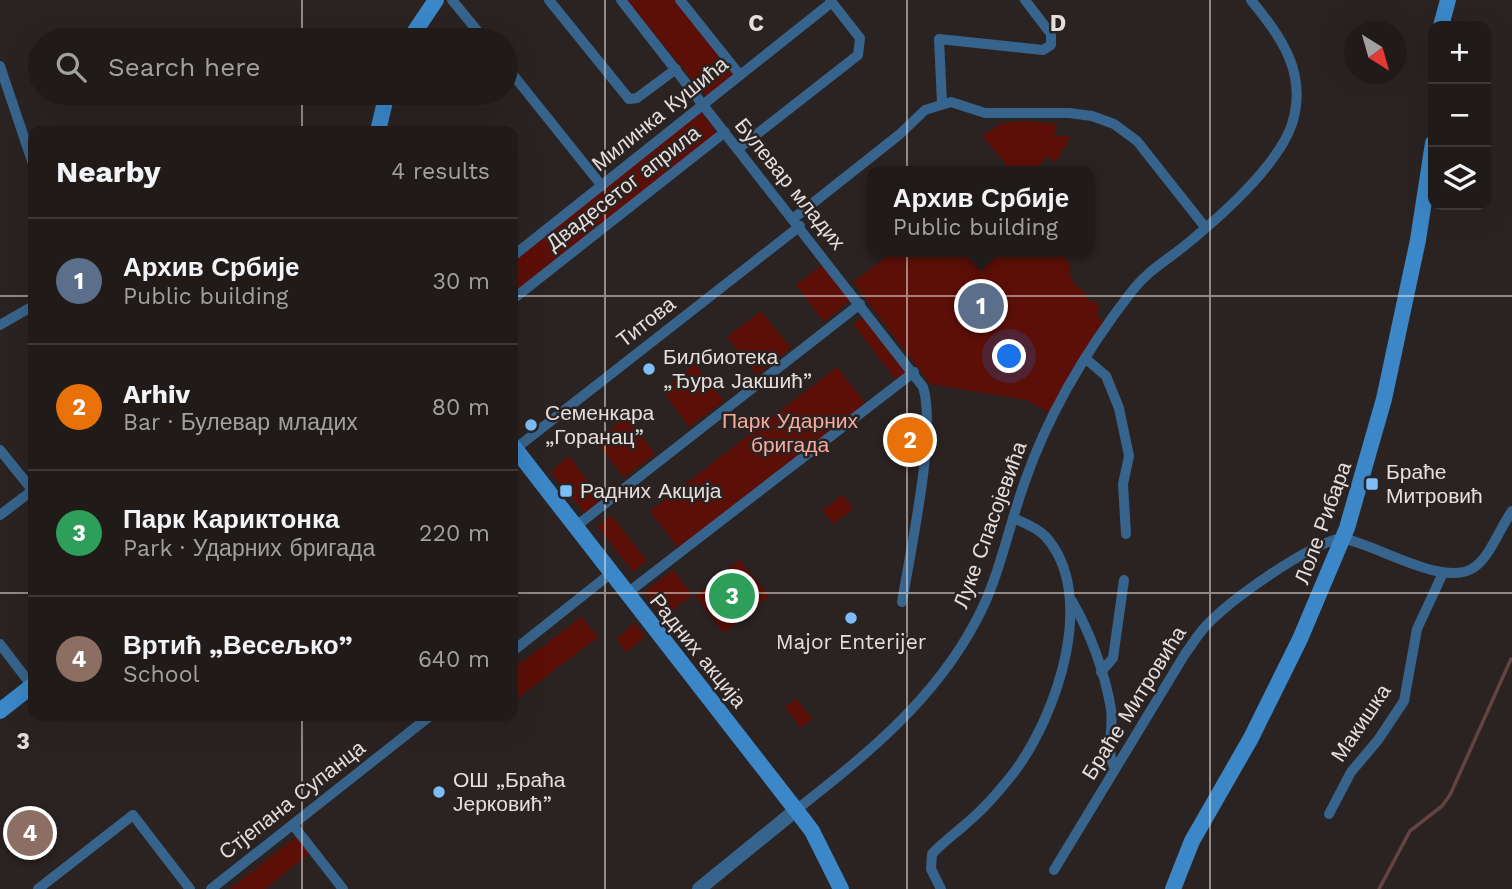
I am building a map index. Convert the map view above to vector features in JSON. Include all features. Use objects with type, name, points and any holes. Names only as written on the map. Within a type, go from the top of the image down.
[{"type":"main road","points":[[417,28],[436,0]]},
{"type":"main road","points":[[1439,0],[1439,21]]},
{"type":"main road","points":[[1441,21],[1448,0]]},
{"type":"main road","points":[[379,126],[384,105]]},
{"type":"main road","name":"Лоле Рибара","points":[[1173,889],[1192,841],[1300,639],[1361,488],[1384,399],[1418,240],[1432,147]]},
{"type":"main road","name":"Радних акција","points":[[518,452],[812,831],[841,889]]},
{"type":"main road","points":[[0,711],[28,689]]},
{"type":"street","points":[[452,0],[475,28]]},
{"type":"street","points":[[549,0],[629,99],[637,98],[676,69]]},
{"type":"street","name":"Булевар младих","points":[[621,0],[914,372],[926,395],[925,441],[902,602]]},
{"type":"street","points":[[680,0],[740,75]]},
{"type":"street","points":[[1025,0],[1052,37],[1051,45],[1043,50],[939,39],[942,103],[960,103],[992,114],[1045,111],[1104,120],[1137,141],[1205,228]]},
{"type":"street","name":"Луке Спасојевића","points":[[796,810],[891,731],[938,681],[978,618],[1042,439],[1085,358],[1140,282],[1205,228],[1273,157],[1290,128],[1296,112],[1297,85],[1287,48],[1251,0]]},
{"type":"street","points":[[738,149],[858,55],[860,38],[831,1]]},
{"type":"street","name":"Милинка Кушића","points":[[518,252],[831,1]]},
{"type":"street","points":[[0,66],[4,94],[28,152]]},
{"type":"street","points":[[518,81],[602,186]]},
{"type":"street","name":"Титова","points":[[518,444],[797,222],[925,110],[942,103]]},
{"type":"street","name":"Двадесетог априла","points":[[518,295],[725,132]]},
{"type":"street","points":[[575,527],[860,304]]},
{"type":"street","points":[[0,325],[28,309]]},
{"type":"street","points":[[1085,358],[1106,376],[1119,408],[1129,456],[1123,484],[1126,534]]},
{"type":"street","points":[[626,594],[914,372]]},
{"type":"street","points":[[0,450],[28,485]]},
{"type":"street","points":[[0,515],[28,495]]},
{"type":"street","points":[[1343,538],[1443,573],[1464,572],[1477,565],[1512,512]]},
{"type":"street","points":[[1013,518],[1046,538],[1087,630],[1112,714],[1110,757],[1115,768]]},
{"type":"street","name":"Браће Митровића","points":[[1054,870],[1204,628],[1286,565],[1321,545],[1343,538]]},
{"type":"street","name":"Макишка","points":[[1329,814],[1351,772],[1378,740],[1404,701],[1417,629],[1443,573]]},
{"type":"street","points":[[518,647],[610,574]]},
{"type":"street","points":[[1101,672],[1113,658],[1125,579]]},
{"type":"street","points":[[940,889],[930,869],[932,855],[988,803],[1016,769],[1041,726],[1062,665],[1072,601]]},
{"type":"street","points":[[0,644],[28,679]]},
{"type":"street","name":"Стјепана Супанца","points":[[211,889],[424,721]]},
{"type":"street","points":[[699,889],[796,810]]},
{"type":"street","points":[[38,889],[133,815],[190,889]]},
{"type":"street","points":[[293,825],[343,889]]},
{"type":"green space","points":[[627,0],[677,0],[736,75],[707,98]]},
{"type":"green space","points":[[701,112],[717,133],[518,291],[518,256]]},
{"type":"green space","points":[[1024,121],[1057,124],[1054,136],[1069,136],[1067,146],[1059,152],[1062,155],[1053,162],[1047,156],[1039,166],[1006,166],[982,136],[1002,123]]},
{"type":"green space","points":[[886,257],[1062,257],[1068,262],[1074,284],[1086,294],[1089,302],[1096,301],[1099,308],[1097,315],[1107,326],[1054,415],[1026,400],[930,384],[853,282]]},
{"type":"green space","points":[[824,263],[852,299],[824,322],[796,285]]},
{"type":"green space","points":[[761,311],[791,348],[757,375],[727,337]]},
{"type":"green space","points":[[865,316],[908,371],[896,380],[853,324]]},
{"type":"green space","points":[[695,364],[724,401],[689,427],[662,390]]},
{"type":"green space","name":"Парк Ударних бригада","points":[[837,367],[866,404],[679,549],[650,511]]},
{"type":"green space","points":[[627,416],[655,454],[624,478],[596,441]]},
{"type":"green space","points":[[569,456],[605,504],[588,517],[550,472]]},
{"type":"green space","points":[[843,495],[853,509],[833,524],[822,510]]},
{"type":"green space","points":[[611,515],[647,561],[633,572],[597,526]]},
{"type":"green space","points":[[739,560],[769,596],[724,633],[695,596]]},
{"type":"green space","points":[[673,570],[692,595],[663,617],[644,592]]},
{"type":"green space","points":[[581,617],[598,637],[518,698],[518,665]]},
{"type":"green space","points":[[635,623],[645,637],[626,652],[616,639]]},
{"type":"green space","points":[[796,699],[812,719],[801,728],[785,707]]},
{"type":"green space","points":[[297,836],[310,853],[265,889],[230,889]]},
{"type":"waterway","points":[[1379,889],[1410,831],[1442,806],[1450,795],[1511,659]]},
{"type":"place","name":"Архив Србије","points":[[981,306]]},
{"type":"place","name":"Билбиотека „Ђура Јакшић”","points":[[649,369]]},
{"type":"place","name":"Семенкара „Горанац”","points":[[531,425]]},
{"type":"place","name":"Arhiv","points":[[910,440]]},
{"type":"place","name":"Браће Митровић","points":[[1372,484]]},
{"type":"place","name":"Радних Акција","points":[[566,491]]},
{"type":"place","name":"Парк Кариктонка","points":[[732,596]]},
{"type":"place","name":"Major Enterijer","points":[[851,618]]},
{"type":"place","name":"ОШ „Браћа Јерковић”","points":[[439,792]]},
{"type":"place","name":"Вртић „Весељко”","points":[[30,833]]}]
